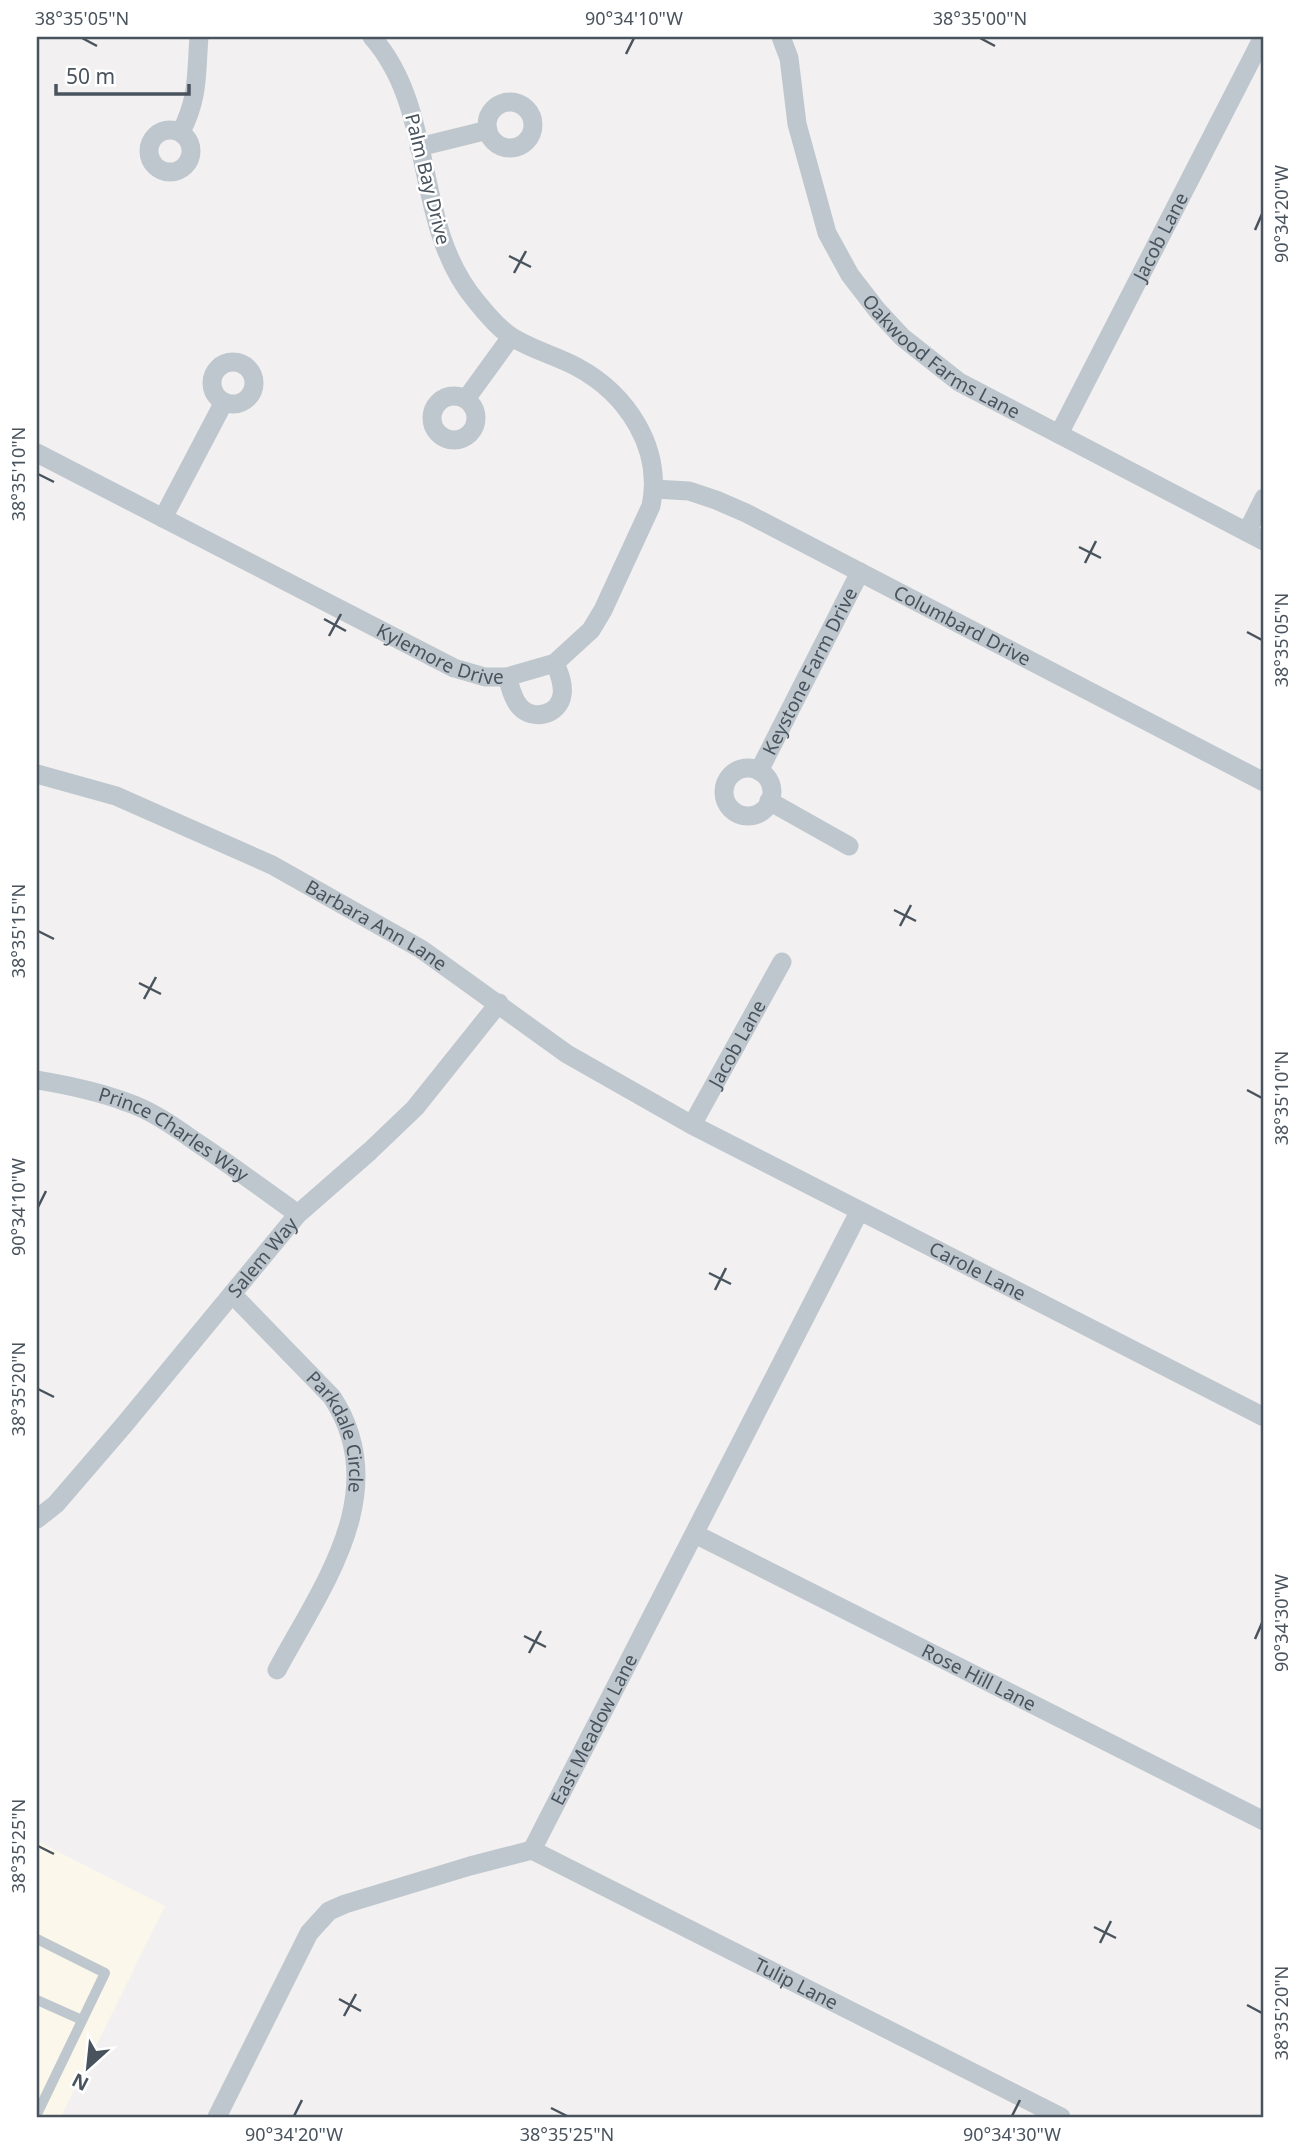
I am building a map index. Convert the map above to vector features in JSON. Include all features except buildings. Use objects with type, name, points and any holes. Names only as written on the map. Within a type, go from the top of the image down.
[{"type":"street","points":[[181,132],[192,111],[198,75],[199,37]]},
{"type":"street","name":"Palm Bay Drive","points":[[372,37],[385,51],[397,71],[406,95],[435,219],[445,250],[472,296],[511,337],[576,366],[599,380],[619,398],[635,419],[647,444],[654,489]]},
{"type":"street","name":"Oakwood Farms Lane","points":[[780,37],[789,58],[797,124],[827,233],[850,275],[877,310],[923,355],[959,382],[1256,536]]},
{"type":"street","name":"Jacob Lane","points":[[1059,435],[1263,37]]},
{"type":"street","points":[[419,147],[488,130]]},
{"type":"street","points":[[466,399],[511,337]]},
{"type":"street","points":[[163,518],[224,402]]},
{"type":"street","name":"Kylemore Drive","points":[[37,453],[454,668],[485,677],[507,677],[555,663],[591,630],[645,523],[654,489]]},
{"type":"street","name":"Columbard Drive","points":[[654,489],[689,491],[716,500],[1264,782]]},
{"type":"street","points":[[1256,536],[1264,498]]},
{"type":"street","name":"Keystone Farm Drive","points":[[759,771],[860,572]]},
{"type":"street","points":[[507,677],[516,703],[534,715],[543,715],[557,707],[563,693],[555,663]]},
{"type":"street","name":"Keystone Farm Drive","points":[[743,768],[759,771],[769,780],[769,801],[759,813],[743,815],[735,812],[725,799],[725,783],[735,771],[743,768]]},
{"type":"street","name":"Barbara Ann Lane","points":[[37,774],[116,796],[272,865],[421,949],[567,1054],[692,1125]]},
{"type":"street","points":[[769,801],[849,846]]},
{"type":"street","name":"Jacob Lane","points":[[692,1125],[782,962]]},
{"type":"street","name":"Salem Way","points":[[37,1519],[65,1494],[298,1214],[370,1152],[415,1108],[499,1003]]},
{"type":"street","name":"Prince Charles Way","points":[[37,1080],[90,1091],[128,1102],[144,1110],[229,1164],[298,1214]]},
{"type":"street","name":"Carole Lane","points":[[692,1125],[1264,1417]]},
{"type":"street","name":"East Meadow Lane","points":[[532,1850],[859,1212]]},
{"type":"street","name":"Parkdale Circle","points":[[232,1294],[332,1397],[352,1436],[355,1456],[357,1487],[352,1519],[336,1562],[276,1670]]},
{"type":"street","name":"Rose Hill Lane","points":[[695,1534],[1264,1821]]},
{"type":"street","points":[[217,2117],[309,1933],[329,1911],[470,1866],[532,1850]]},
{"type":"street","name":"Tulip Lane","points":[[532,1850],[1061,2117]]},
{"type":"lane","points":[[37,1939],[105,1973],[41,2098],[37,2114]]},
{"type":"lane","points":[[37,2000],[82,2020]]},
{"type":"shaded area","points":[[37,1841],[165,1906],[61,2117],[37,2117]]}]
